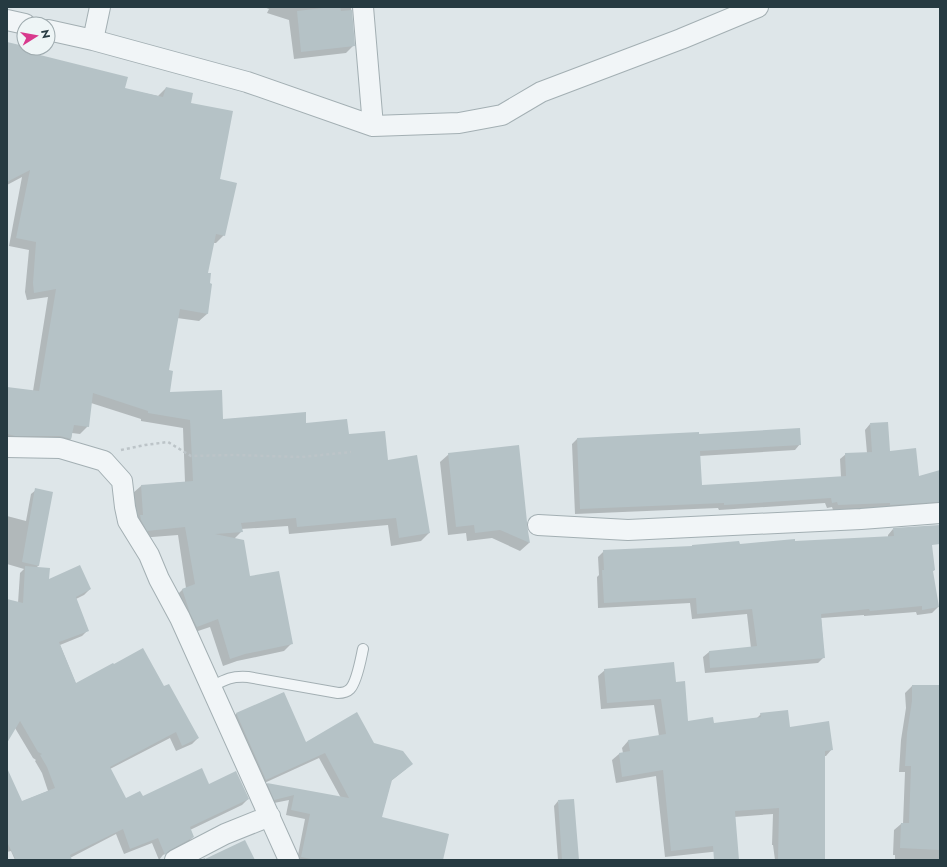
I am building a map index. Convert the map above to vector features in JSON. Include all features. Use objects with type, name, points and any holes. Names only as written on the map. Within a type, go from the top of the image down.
[{"type":"street","points":[[93,40],[100,7]]},
{"type":"street","points":[[363,7],[372,126]]},
{"type":"street","points":[[56,32],[93,40],[247,82],[372,126],[459,123],[502,116],[541,92],[681,39],[758,7]]},
{"type":"street","points":[[7,447],[60,448],[104,461],[122,481],[128,521],[149,554],[159,579],[180,618],[289,860]]},
{"type":"street","points":[[538,525],[628,530],[861,519],[940,513]]},
{"type":"street","points":[[175,860],[225,834],[270,816]]},
{"type":"lane","points":[[211,687],[228,678],[236,676],[338,693],[344,692],[350,689],[355,680],[363,649]]},
{"type":"path","points":[[104,461],[115,451],[168,442],[192,456],[302,456],[351,452]]},
{"type":"building","points":[[340,7],[341,11],[352,10],[355,46],[301,52],[297,11]]},
{"type":"building","points":[[7,42],[16,44],[16,56],[44,56],[128,77],[125,88],[163,97],[166,87],[193,93],[191,103],[233,111],[220,179],[237,183],[225,236],[216,234],[208,273],[211,273],[210,283],[212,284],[208,314],[180,309],[169,370],[173,371],[170,392],[222,390],[223,419],[306,412],[306,423],[347,419],[349,434],[385,431],[388,460],[417,455],[430,533],[399,538],[396,518],[297,527],[296,518],[241,523],[243,532],[215,534],[244,540],[250,576],[279,571],[293,644],[245,654],[230,659],[218,619],[197,627],[190,613],[182,589],[195,584],[185,527],[147,531],[140,515],[143,515],[141,485],[193,481],[190,420],[148,413],[148,411],[93,393],[89,427],[74,425],[71,439],[60,436],[15,436],[7,434],[7,387],[39,391],[56,289],[34,293],[33,283],[36,242],[16,238],[30,170],[7,182]]},
{"type":"building","points":[[888,422],[890,451],[916,448],[919,476],[940,470],[940,502],[890,505],[890,503],[838,505],[837,502],[832,503],[831,498],[724,505],[724,503],[580,509],[577,438],[699,432],[699,434],[800,428],[801,445],[700,451],[702,485],[846,476],[845,453],[872,452],[870,423]]},
{"type":"building","points":[[519,445],[530,543],[500,530],[475,533],[474,525],[456,527],[448,453]]},
{"type":"building","points":[[35,488],[53,492],[39,566],[22,562]]},
{"type":"building","points":[[940,525],[940,544],[932,545],[935,570],[933,571],[939,607],[922,610],[922,606],[870,611],[869,609],[821,614],[825,658],[710,668],[709,651],[757,646],[752,609],[697,614],[696,598],[604,603],[602,570],[604,570],[603,550],[692,546],[739,541],[740,544],[795,539],[795,541],[894,536],[893,528]]},
{"type":"building","points":[[80,565],[91,589],[76,597],[89,631],[59,642],[76,683],[143,648],[164,686],[169,684],[199,738],[182,746],[176,732],[110,767],[126,798],[140,791],[143,796],[202,768],[209,784],[236,771],[249,799],[190,827],[194,837],[170,850],[165,855],[158,838],[130,849],[123,829],[70,855],[72,860],[16,860],[7,842],[7,768],[22,801],[55,788],[47,767],[40,755],[42,754],[38,752],[20,721],[7,743],[7,599],[23,603],[25,566],[50,568],[49,579]]},
{"type":"building","points":[[674,662],[676,682],[685,681],[688,721],[713,717],[714,723],[761,717],[760,713],[788,710],[790,727],[829,721],[833,750],[825,751],[825,860],[778,860],[779,808],[735,811],[739,860],[714,860],[713,846],[671,851],[663,770],[622,777],[619,753],[630,751],[628,740],[666,734],[661,699],[607,703],[604,669]]},
{"type":"building","points":[[912,685],[940,685],[940,850],[900,848],[901,823],[909,823],[911,766],[905,766],[907,733],[912,701]]},
{"type":"building","points":[[284,692],[306,742],[357,712],[374,743],[403,751],[413,764],[392,780],[382,817],[449,834],[443,860],[316,860],[301,857],[310,814],[291,810],[294,795],[274,800],[267,783],[349,798],[325,753],[266,780],[236,713]]},
{"type":"building","points":[[574,799],[579,860],[562,860],[558,800]]},
{"type":"building","points":[[245,840],[255,860],[200,860],[205,859]]}]
